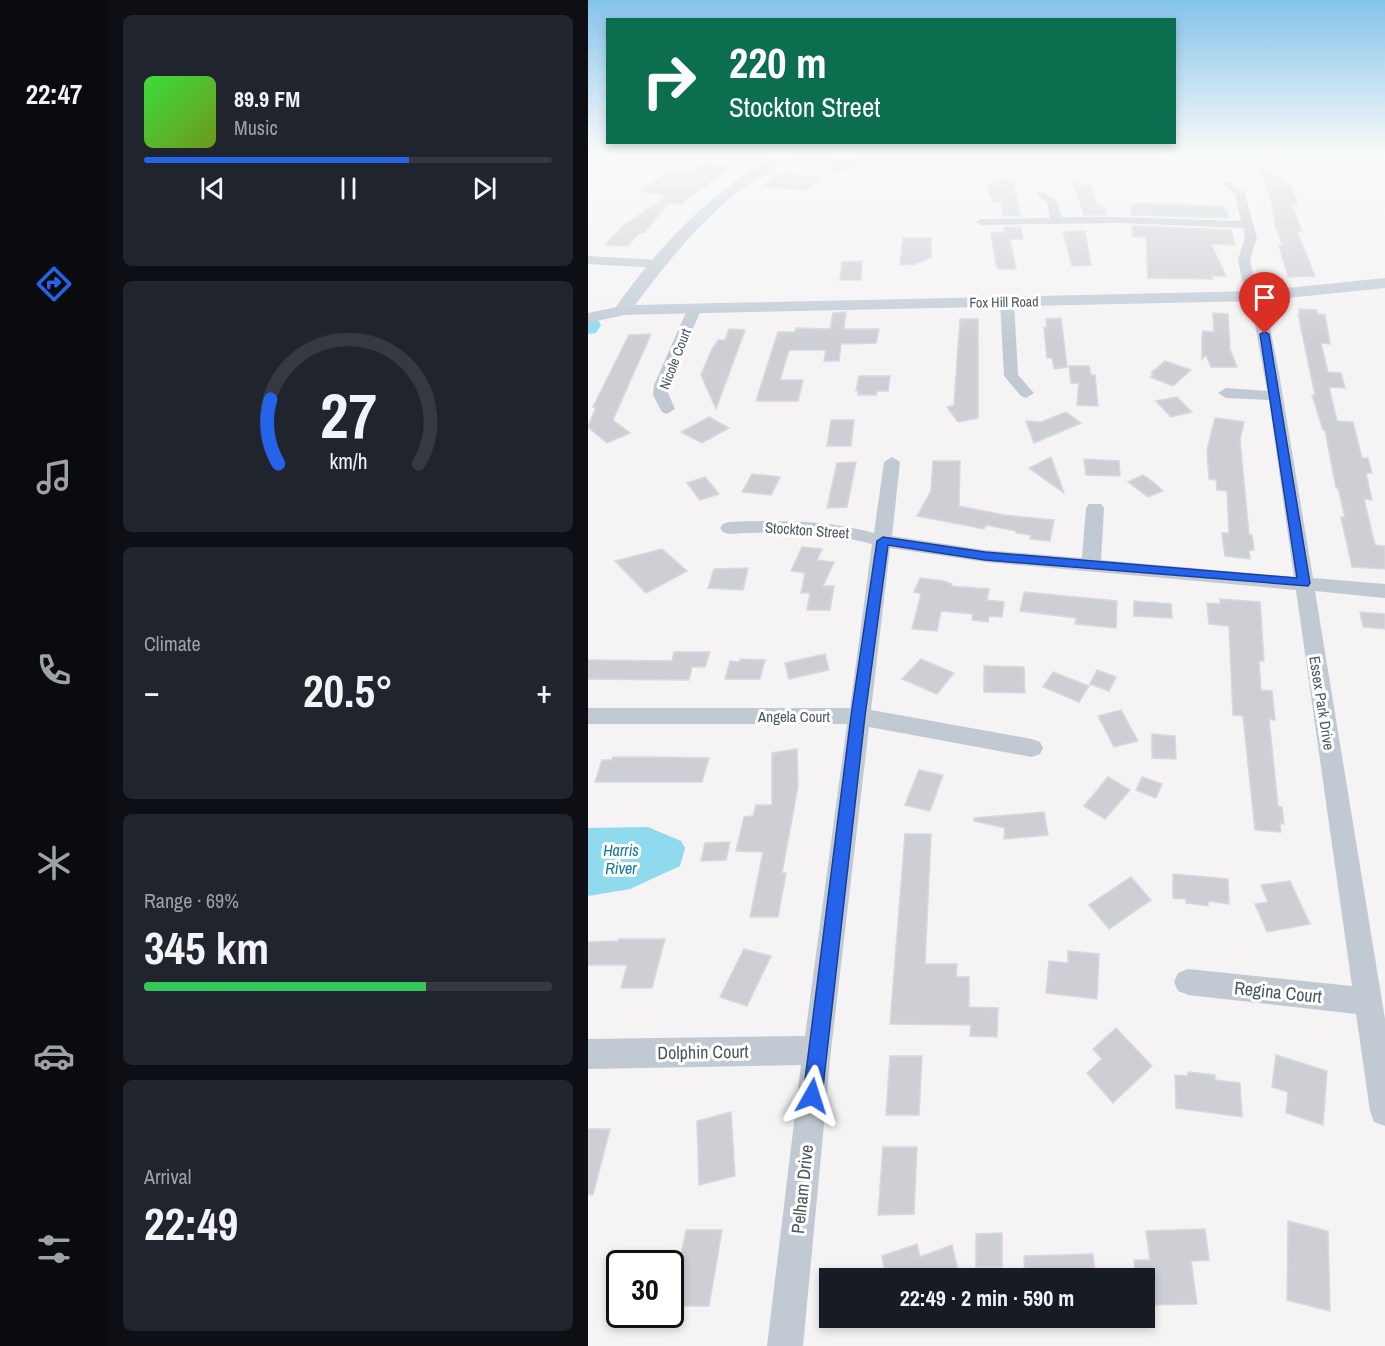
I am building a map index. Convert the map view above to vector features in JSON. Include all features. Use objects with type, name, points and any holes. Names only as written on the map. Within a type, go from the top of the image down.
[{"type":"main road","points":[[622,311],[698,218]]},
{"type":"main road","name":"Fox Hill Road","points":[[622,311],[1257,296],[1385,283]]},
{"type":"street","name":"Essex Park Drive","points":[[1245,218],[1251,238],[1244,259],[1248,280],[1257,296],[1275,396],[1385,1111]]},
{"type":"street","points":[[981,222],[1120,220],[1247,225]]},
{"type":"street","points":[[588,260],[658,264]]},
{"type":"street","points":[[1007,302],[1011,376],[1026,393]]},
{"type":"street","name":"Nicole Court","points":[[667,409],[661,395],[661,386],[695,308]]},
{"type":"street","points":[[588,310],[622,311]]},
{"type":"street","points":[[588,318],[622,311]]},
{"type":"street","points":[[1226,393],[1275,396]]},
{"type":"street","name":"Pelham Drive","points":[[785,1346],[817,1050],[892,462]]},
{"type":"street","points":[[1091,564],[1095,508]]},
{"type":"street","name":"Stockton Street","points":[[729,528],[769,526],[841,530],[883,541],[985,556],[1385,591]]},
{"type":"street","name":"Angela Court","points":[[588,716],[858,716],[1032,748]]},
{"type":"street","name":"Regina Court","points":[[1188,982],[1367,1001]]},
{"type":"street","name":"Dolphin Court","points":[[588,1054],[817,1050]]},
{"type":"water","name":"Harris River","points":[[648,827],[681,841],[685,848],[680,866],[630,889],[588,896],[588,828]]},
{"type":"building","points":[[635,218],[657,218],[644,233],[641,232],[627,246],[605,245],[624,225]]},
{"type":"building","points":[[1274,218],[1297,218],[1302,231],[1297,231],[1315,276],[1288,277],[1279,245],[1283,246]]},
{"type":"building","points":[[1132,226],[1231,230],[1235,245],[1211,244],[1226,276],[1211,276],[1213,279],[1148,278],[1146,237],[1133,237]]},
{"type":"building","points":[[1004,227],[1021,227],[1023,239],[1010,239],[1016,269],[998,269],[996,264],[991,233],[1005,232]]},
{"type":"building","points":[[1085,231],[1091,265],[1072,266],[1063,232]]},
{"type":"building","points":[[903,238],[931,238],[931,257],[915,264],[900,265]]},
{"type":"building","points":[[862,261],[861,280],[840,280],[842,262]]},
{"type":"building","points":[[1299,309],[1317,310],[1318,314],[1325,315],[1330,344],[1321,343],[1328,372],[1341,373],[1345,388],[1329,387],[1337,421],[1353,422],[1362,458],[1368,458],[1372,473],[1366,473],[1372,500],[1364,499],[1375,545],[1385,546],[1385,569],[1352,567],[1341,517],[1345,517],[1338,488],[1336,488],[1325,430],[1323,430],[1312,395],[1315,395],[1298,314],[1300,314]]},
{"type":"building","points":[[846,312],[844,329],[879,329],[876,343],[841,344],[839,361],[824,361],[826,350],[789,350],[780,380],[803,380],[798,401],[756,401],[778,332],[795,332],[796,328],[830,329],[833,313]]},
{"type":"building","points":[[1213,313],[1228,314],[1230,349],[1237,367],[1211,367],[1206,355],[1202,359],[1202,335],[1203,331],[1214,332]]},
{"type":"building","points":[[1061,318],[1067,367],[1054,369],[1052,358],[1047,358],[1044,327],[1047,327],[1046,319]]},
{"type":"building","points":[[960,319],[978,319],[978,418],[958,422],[947,407],[954,405]]},
{"type":"building","points":[[729,329],[745,330],[716,409],[701,375],[712,349],[718,340],[725,340]]},
{"type":"building","points":[[651,334],[613,420],[630,433],[607,443],[588,427],[596,407],[593,407],[629,335]]},
{"type":"building","points":[[1165,361],[1191,370],[1173,386],[1150,377],[1154,374],[1151,373]]},
{"type":"building","points":[[1069,366],[1089,366],[1091,375],[1095,375],[1098,406],[1077,405],[1079,383],[1071,383]]},
{"type":"building","points":[[859,376],[890,376],[888,391],[877,391],[876,395],[858,395],[856,391]]},
{"type":"building","points":[[1177,397],[1192,412],[1171,417],[1156,401]]},
{"type":"building","points":[[1066,412],[1081,423],[1034,443],[1026,421],[1041,422]]},
{"type":"building","points":[[709,417],[729,428],[702,443],[681,432]]},
{"type":"building","points":[[1215,418],[1244,422],[1240,440],[1249,535],[1252,535],[1254,550],[1249,550],[1250,559],[1225,556],[1222,533],[1229,533],[1227,491],[1217,490],[1216,480],[1209,479],[1207,450]]},
{"type":"building","points":[[831,420],[854,420],[851,446],[827,446]]},
{"type":"building","points":[[1051,457],[1064,493],[1029,468]]},
{"type":"building","points":[[1084,459],[1119,461],[1120,476],[1086,475]]},
{"type":"building","points":[[933,461],[960,461],[959,506],[1004,515],[1054,520],[1050,541],[1030,539],[1031,535],[986,525],[984,529],[917,516],[931,491]]},
{"type":"building","points":[[856,462],[847,507],[827,508],[837,463]]},
{"type":"building","points":[[752,474],[780,477],[771,495],[742,492]]},
{"type":"building","points":[[1143,475],[1163,491],[1148,497],[1128,482]]},
{"type":"building","points":[[705,477],[719,494],[700,500],[687,483]]},
{"type":"building","points":[[802,547],[822,549],[817,560],[834,562],[823,586],[834,586],[830,610],[807,610],[810,593],[801,593],[805,573],[791,571]]},
{"type":"building","points":[[662,549],[687,571],[646,593],[615,561]]},
{"type":"building","points":[[748,568],[743,590],[708,588],[714,569]]},
{"type":"building","points":[[920,578],[944,581],[952,584],[951,586],[989,589],[987,600],[1004,602],[1002,617],[989,616],[988,622],[972,620],[973,614],[941,611],[937,631],[912,629],[921,594],[914,592]]},
{"type":"building","points":[[1024,592],[1117,601],[1116,628],[1075,624],[1076,618],[1020,611]]},
{"type":"building","points":[[1220,599],[1260,602],[1264,661],[1259,661],[1261,690],[1272,691],[1275,720],[1269,719],[1278,806],[1282,807],[1284,824],[1280,823],[1281,832],[1255,830],[1243,716],[1233,715],[1229,626],[1209,624],[1207,603],[1220,604]]},
{"type":"building","points":[[1134,601],[1171,604],[1172,618],[1134,616]]},
{"type":"building","points":[[1360,612],[1385,614],[1385,629],[1363,627]]},
{"type":"building","points":[[674,652],[710,652],[705,667],[692,667],[689,680],[588,679],[588,660],[672,661]]},
{"type":"building","points":[[825,654],[829,670],[789,679],[785,663]]},
{"type":"building","points":[[740,659],[765,660],[760,679],[725,679],[730,661],[740,662]]},
{"type":"building","points":[[921,659],[954,673],[937,694],[902,679]]},
{"type":"building","points":[[984,666],[1024,667],[1025,693],[984,692]]},
{"type":"building","points":[[1097,670],[1116,677],[1109,691],[1090,684]]},
{"type":"building","points":[[1053,672],[1089,686],[1079,702],[1043,687]]},
{"type":"building","points":[[1121,710],[1138,741],[1114,747],[1098,716]]},
{"type":"building","points":[[1152,734],[1175,736],[1176,759],[1152,758]]},
{"type":"building","points":[[797,749],[798,786],[782,873],[786,873],[778,917],[750,917],[763,852],[736,851],[744,817],[753,816],[756,805],[772,805],[772,753]]},
{"type":"building","points":[[613,757],[709,758],[702,782],[595,782],[602,760],[612,760]]},
{"type":"building","points":[[919,770],[943,775],[930,811],[905,805]]},
{"type":"building","points":[[1108,777],[1130,790],[1105,819],[1084,806]]},
{"type":"building","points":[[1142,777],[1162,784],[1156,798],[1136,790]]},
{"type":"building","points":[[1044,812],[1048,835],[1004,839],[1005,828],[974,821],[974,818]]},
{"type":"building","points":[[905,834],[931,834],[925,964],[957,964],[956,977],[969,977],[969,1007],[998,1008],[997,1037],[970,1036],[971,1025],[890,1024]]},
{"type":"building","points":[[730,842],[726,860],[701,861],[705,843]]},
{"type":"building","points":[[1173,874],[1228,879],[1229,904],[1208,901],[1208,906],[1186,903],[1186,899],[1173,898]]},
{"type":"building","points":[[1131,877],[1151,900],[1109,929],[1089,905]]},
{"type":"building","points":[[1290,881],[1310,924],[1267,932],[1255,904],[1268,902],[1261,885]]},
{"type":"building","points":[[619,939],[665,939],[652,988],[621,988],[627,965],[588,965],[588,942],[618,941]]},
{"type":"building","points":[[744,949],[771,956],[747,1006],[720,997]]},
{"type":"building","points":[[1068,951],[1099,954],[1097,999],[1046,993],[1049,961],[1068,963]]},
{"type":"building","points":[[1116,1028],[1152,1066],[1113,1103],[1087,1073],[1102,1059],[1093,1049]]},
{"type":"building","points":[[1276,1055],[1327,1071],[1323,1125],[1286,1113],[1288,1092],[1272,1087]]},
{"type":"building","points":[[890,1056],[922,1056],[919,1115],[886,1115]]},
{"type":"building","points":[[1188,1072],[1215,1075],[1215,1080],[1240,1083],[1242,1117],[1176,1108],[1175,1075],[1188,1076]]},
{"type":"building","points":[[731,1112],[735,1176],[699,1185],[697,1121]]},
{"type":"building","points":[[588,1129],[610,1129],[593,1195],[588,1194]]},
{"type":"building","points":[[883,1147],[917,1147],[914,1214],[878,1215]]},
{"type":"building","points":[[1288,1221],[1328,1231],[1330,1311],[1287,1300]]},
{"type":"building","points":[[1205,1229],[1209,1260],[1191,1261],[1197,1304],[1155,1305],[1155,1268],[1135,1268],[1134,1260],[1150,1260],[1146,1231]]},
{"type":"building","points":[[686,1230],[722,1230],[709,1306],[684,1306],[684,1250],[682,1250]]},
{"type":"building","points":[[1002,1233],[1002,1267],[976,1267],[976,1234]]},
{"type":"building","points":[[917,1244],[920,1257],[952,1245],[958,1268],[884,1268],[882,1256]]},
{"type":"building","points":[[1093,1254],[1095,1268],[1025,1268],[1024,1256]]},
{"type":"route","points":[[812,1096],[858,716],[883,541],[985,556],[1304,583],[1265,334]]}]
